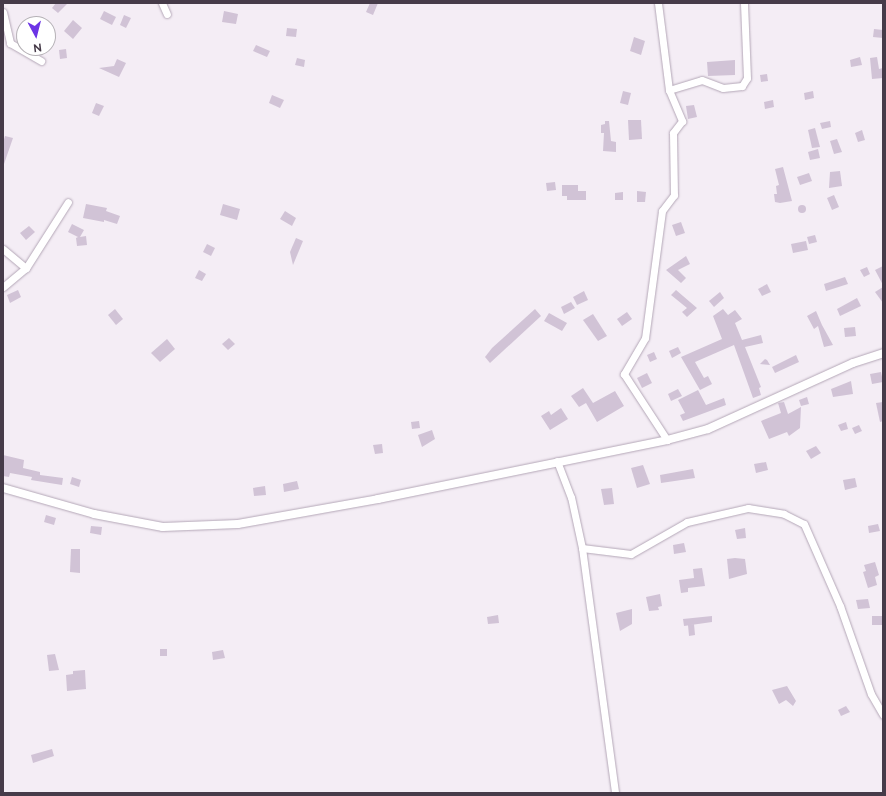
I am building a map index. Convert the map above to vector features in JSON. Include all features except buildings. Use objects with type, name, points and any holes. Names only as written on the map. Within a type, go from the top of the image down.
[{"type":"street","points":[[162,3],[167,14]]},
{"type":"street","points":[[658,3],[669,90],[682,120],[673,133],[674,194],[662,211],[645,338],[624,374],[667,440]]},
{"type":"street","points":[[669,90],[702,80],[723,88],[742,86],[747,78],[744,3]]},
{"type":"street","points":[[3,12],[10,43],[41,61]]},
{"type":"street","points":[[3,287],[26,268],[68,202]]},
{"type":"street","points":[[3,249],[26,268]]},
{"type":"street","points":[[3,488],[102,515],[163,528],[198,528],[319,510],[667,440],[708,429],[853,363],[883,353]]},
{"type":"street","points":[[557,462],[571,497],[582,548],[615,793]]},
{"type":"street","points":[[582,548],[631,554],[687,522],[748,508],[784,514],[804,524],[840,606],[871,694],[883,715]]}]
